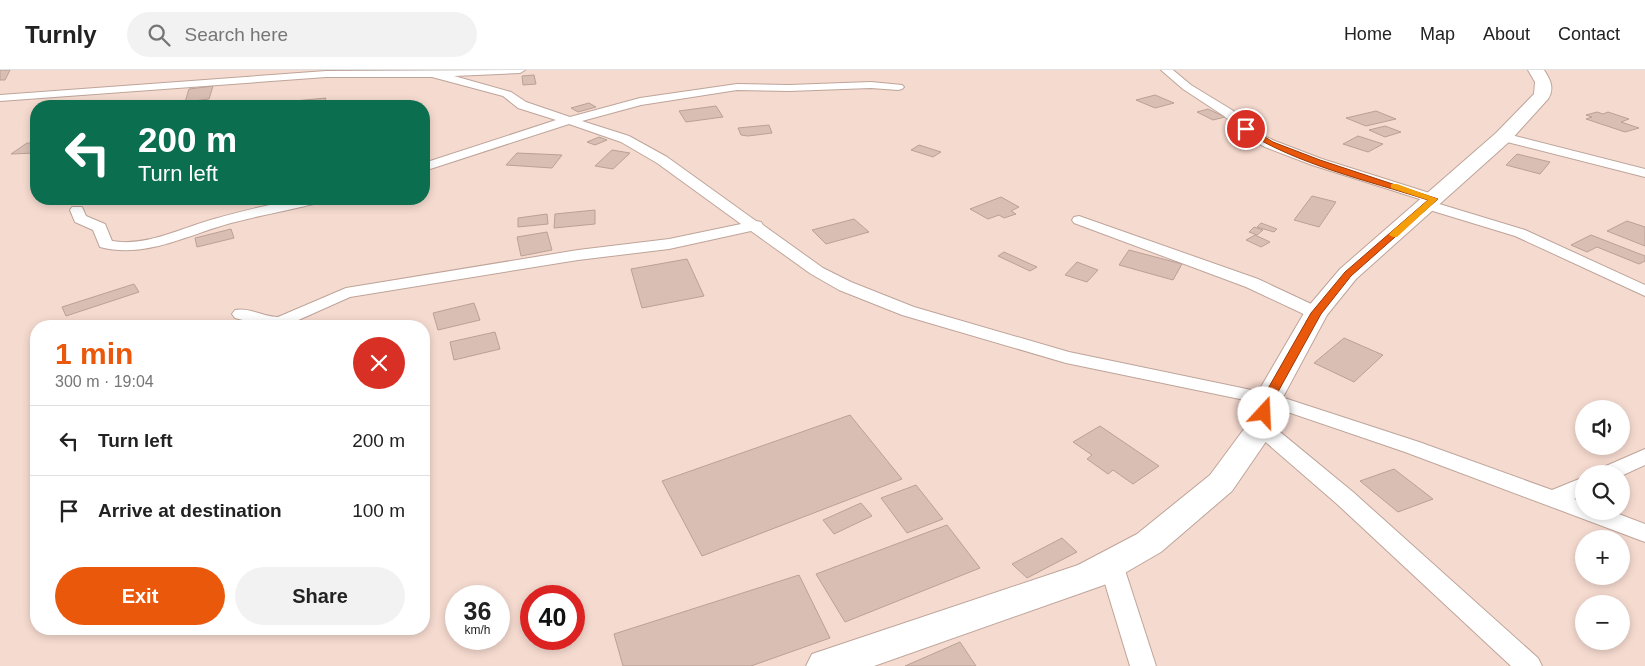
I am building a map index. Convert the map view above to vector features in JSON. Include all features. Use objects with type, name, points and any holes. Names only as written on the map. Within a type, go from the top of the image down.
[{"type":"street","points":[[0,98],[335,74],[520,70]]},
{"type":"street","points":[[1166,70],[1186,87],[1270,144],[1456,212],[1520,233],[1645,292]]},
{"type":"street","points":[[826,666],[1091,576],[1149,543],[1221,483],[1261,427],[1268,399],[1316,313],[1348,274],[1503,137],[1542,95],[1543,82],[1536,70]]},
{"type":"street","points":[[425,72],[507,94],[522,105],[625,140],[662,160],[756,225],[817,271],[845,286],[908,311],[1066,357],[1268,399],[1412,447],[1575,507]]},
{"type":"street","points":[[430,165],[541,128],[620,106],[736,82],[789,88],[870,85],[898,86]]},
{"type":"street","points":[[1503,137],[1645,173]]},
{"type":"street","points":[[77,210],[80,219],[100,227],[105,244],[115,248],[130,248],[218,222],[290,205]]},
{"type":"street","points":[[1079,220],[1252,282],[1316,313]]},
{"type":"street","points":[[288,320],[331,298],[346,293],[578,255],[669,244],[756,225]]},
{"type":"street","points":[[241,314],[263,320]]},
{"type":"street","points":[[1261,427],[1345,498],[1529,666]]},
{"type":"street","points":[[1626,465],[1645,456]]},
{"type":"street","points":[[1553,499],[1575,489]]},
{"type":"street","points":[[1610,520],[1645,533]]},
{"type":"street","points":[[1112,564],[1143,666]]},
{"type":"building","points":[[0,70],[10,70],[5,80],[0,80]]},
{"type":"building","points":[[534,75],[536,84],[523,85],[522,76]]},
{"type":"building","points":[[213,86],[209,99],[201,100],[186,100],[189,89]]},
{"type":"building","points":[[1155,95],[1174,103],[1155,108],[1136,100]]},
{"type":"building","points":[[326,98],[325,100],[305,100]]},
{"type":"building","points":[[589,103],[596,107],[578,112],[571,108]]},
{"type":"building","points":[[716,106],[723,117],[686,122],[679,111]]},
{"type":"building","points":[[1208,109],[1225,117],[1213,120],[1197,112]]},
{"type":"building","points":[[1376,111],[1396,119],[1366,126],[1346,118]]},
{"type":"building","points":[[1597,112],[1603,114],[1608,112],[1629,119],[1621,122],[1639,128],[1625,132],[1586,119],[1592,117],[1586,115]]},
{"type":"building","points":[[769,125],[772,133],[748,136],[741,135],[738,128]]},
{"type":"building","points":[[1385,126],[1401,132],[1385,137],[1369,130]]},
{"type":"building","points":[[1358,136],[1383,144],[1368,152],[1343,144]]},
{"type":"building","points":[[599,137],[607,140],[595,145],[587,142]]},
{"type":"building","points":[[27,143],[30,143],[30,153],[11,154]]},
{"type":"building","points":[[919,145],[941,152],[933,157],[911,150]]},
{"type":"building","points":[[612,150],[630,153],[613,169],[595,166]]},
{"type":"building","points":[[517,153],[562,155],[552,168],[506,165]]},
{"type":"building","points":[[1517,154],[1550,162],[1540,174],[1506,165]]},
{"type":"building","points":[[1312,196],[1336,202],[1319,227],[1294,220]]},
{"type":"building","points":[[1001,197],[1019,207],[1011,211],[1016,214],[1004,218],[999,215],[988,219],[970,209]]},
{"type":"building","points":[[595,210],[595,224],[554,228],[555,214]]},
{"type":"building","points":[[547,214],[548,224],[518,227],[518,218]]},
{"type":"building","points":[[854,219],[869,232],[826,244],[812,230]]},
{"type":"building","points":[[1627,221],[1645,227],[1645,246],[1607,231]]},
{"type":"building","points":[[1261,223],[1277,229],[1274,232],[1257,227]]},
{"type":"building","points":[[1254,227],[1263,230],[1257,235],[1249,232]]},
{"type":"building","points":[[231,229],[234,238],[197,247],[195,238]]},
{"type":"building","points":[[547,232],[552,250],[521,256],[517,237]]},
{"type":"building","points":[[1255,235],[1270,242],[1261,247],[1246,240]]},
{"type":"building","points":[[1591,235],[1645,256],[1645,261],[1639,264],[1597,247],[1587,252],[1571,245]]},
{"type":"building","points":[[1129,250],[1182,264],[1173,280],[1119,265]]},
{"type":"building","points":[[1004,252],[1037,267],[1030,271],[998,256]]},
{"type":"building","points":[[687,259],[704,296],[642,308],[631,269]]},
{"type":"building","points":[[1077,262],[1098,270],[1087,282],[1065,275]]},
{"type":"building","points":[[134,284],[139,292],[66,316],[62,307]]},
{"type":"building","points":[[474,303],[480,320],[438,330],[433,313]]},
{"type":"building","points":[[495,332],[500,349],[454,360],[450,342]]},
{"type":"building","points":[[1344,338],[1383,355],[1354,382],[1314,363]]},
{"type":"building","points":[[850,415],[902,479],[702,556],[662,481]]},
{"type":"building","points":[[1100,426],[1159,466],[1133,484],[1113,470],[1108,474],[1087,459],[1092,455],[1073,442]]},
{"type":"building","points":[[1394,469],[1433,499],[1398,512],[1360,481]]},
{"type":"building","points":[[916,485],[943,519],[907,533],[881,498]]},
{"type":"building","points":[[861,503],[872,516],[834,534],[823,520]]},
{"type":"building","points":[[947,525],[980,568],[845,622],[816,574]]},
{"type":"building","points":[[1062,538],[1077,552],[1027,578],[1012,564]]},
{"type":"building","points":[[799,575],[830,638],[751,666],[623,666],[614,634]]},
{"type":"building","points":[[960,642],[976,666],[905,666]]},
{"type":"slow traffic","points":[[1393,235],[1434,199],[1394,186]]},
{"type":"route","points":[[1246,129],[1270,144],[1317,162],[1434,199],[1348,274],[1316,313],[1268,399],[1264,413]]}]
